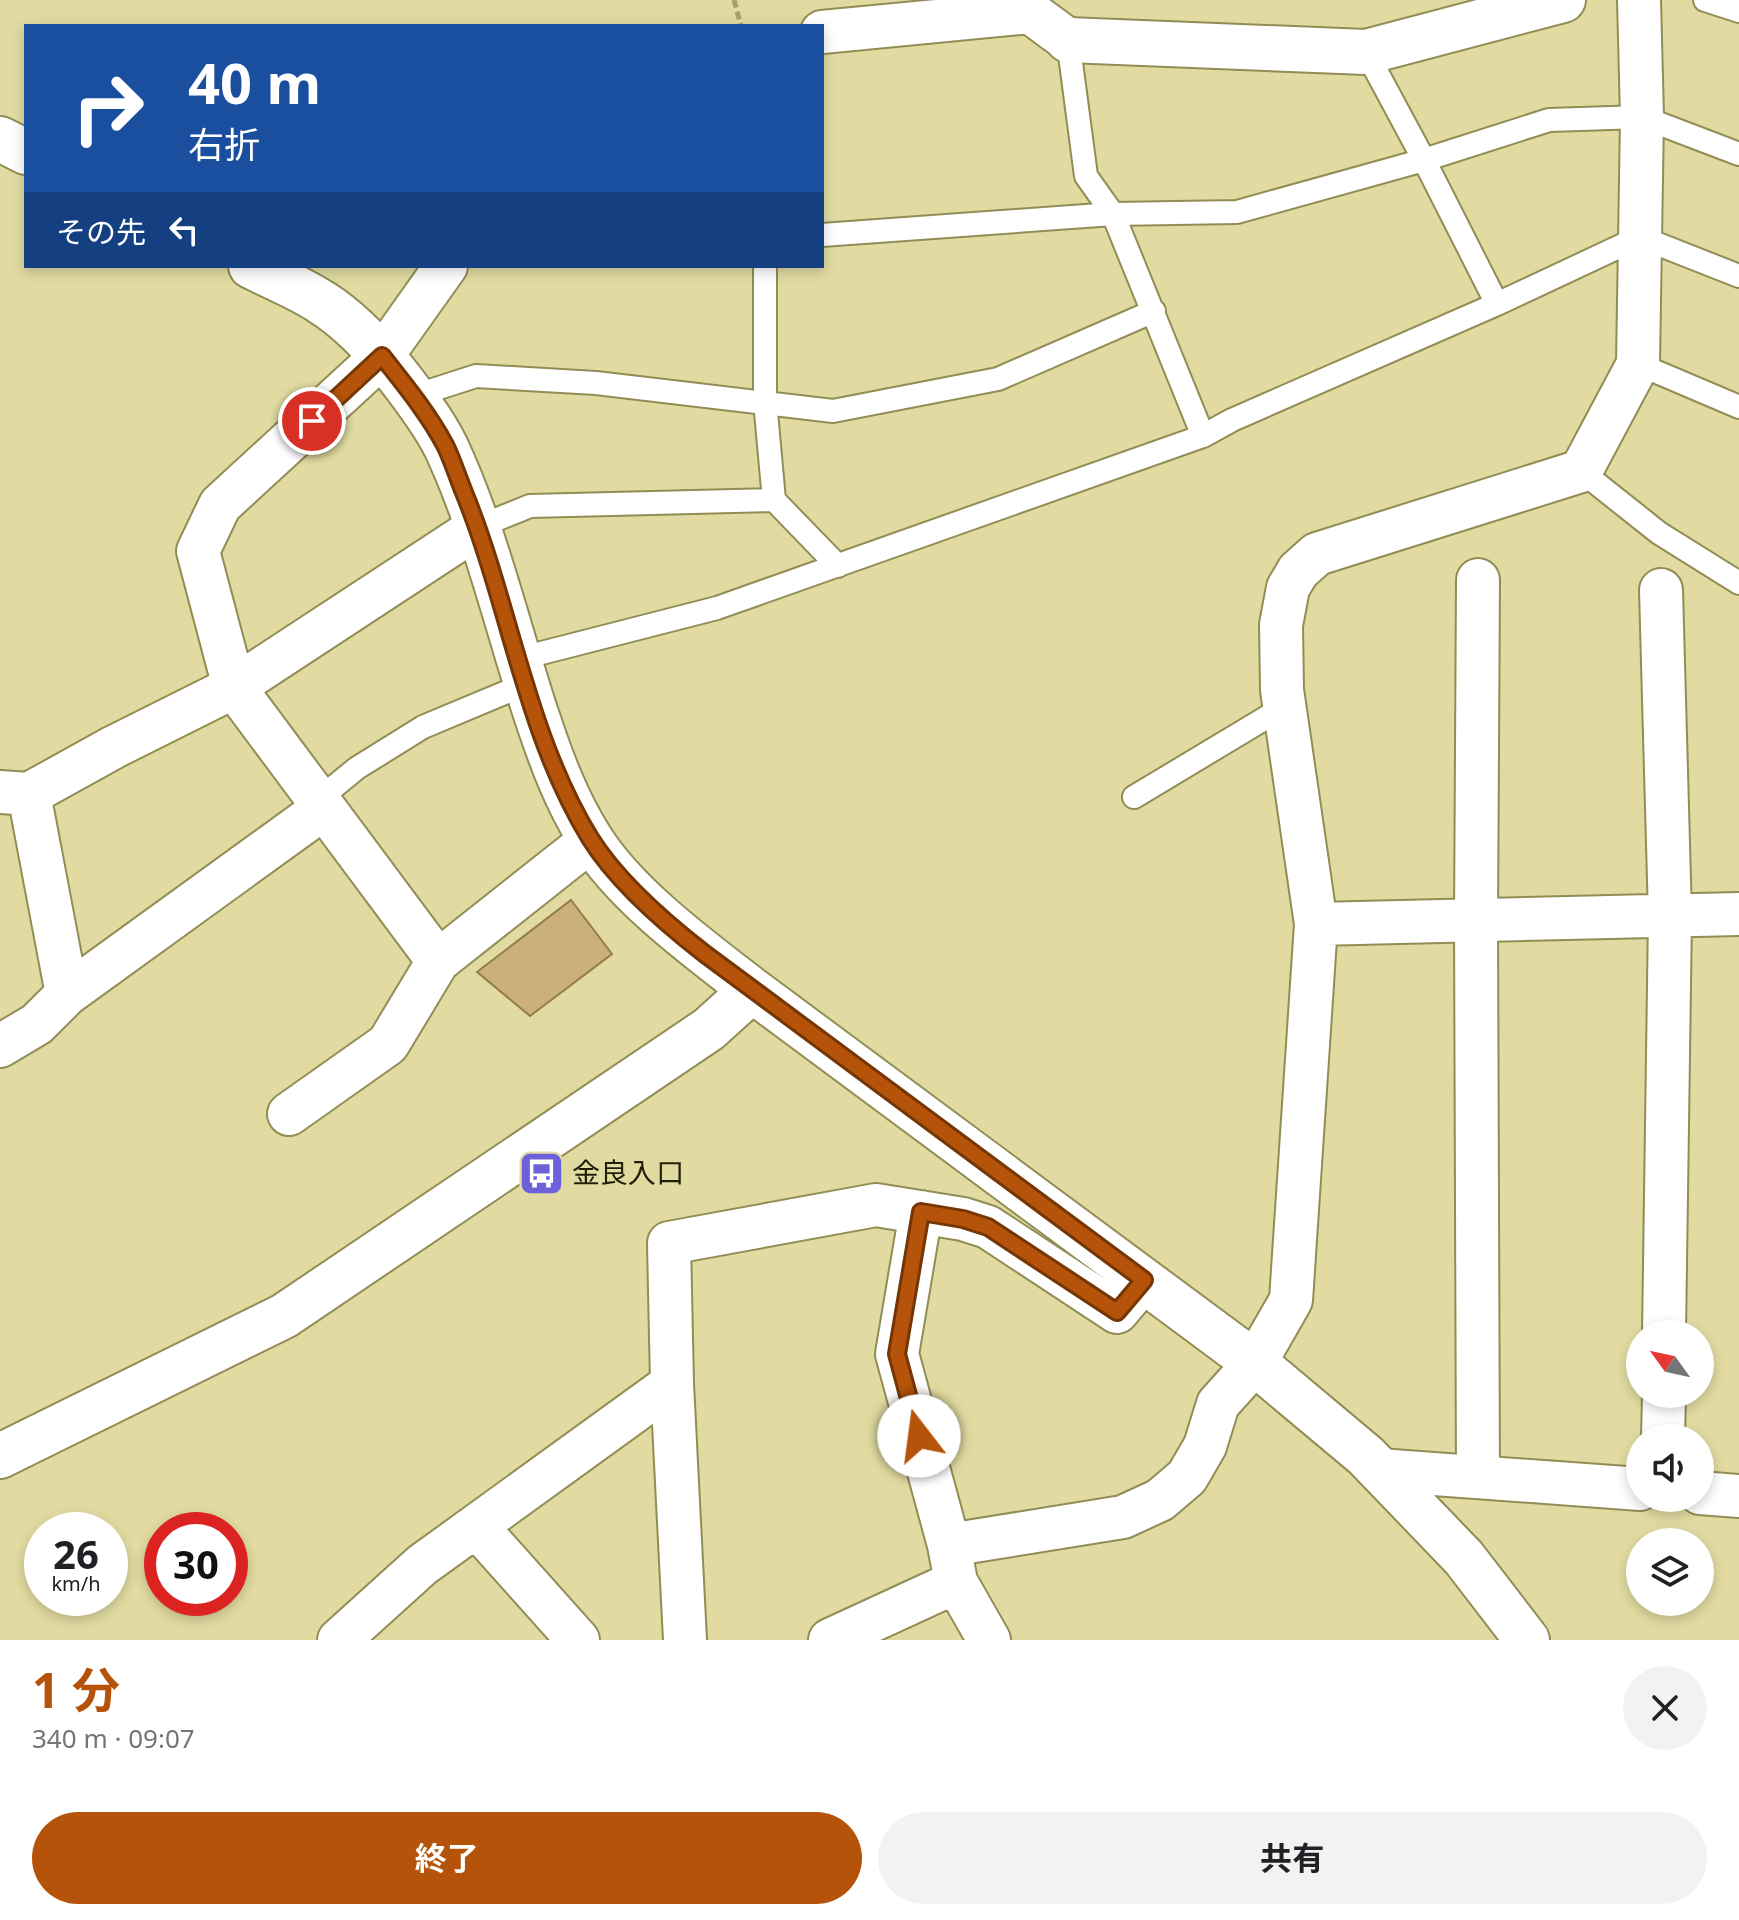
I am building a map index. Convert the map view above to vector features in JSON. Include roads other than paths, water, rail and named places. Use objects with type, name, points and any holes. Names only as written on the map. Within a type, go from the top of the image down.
[{"type":"street","points":[[824,32],[1030,6],[1068,40],[1366,52],[1563,0]]},
{"type":"street","points":[[830,1640],[952,1563],[1123,1517],[1160,1500],[1187,1477],[1205,1446],[1218,1404],[1255,1363],[1291,1300],[1316,924],[1284,707],[1281,625],[1288,588],[1298,571],[1317,554],[1581,471],[1638,364],[1642,117],[1639,0]]},
{"type":"street","points":[[0,139],[24,151]]},
{"type":"street","points":[[255,268],[321,301],[355,328],[414,396],[445,445],[478,527],[559,782],[591,840],[615,871],[681,935],[752,990],[1255,1363],[1379,1470],[1464,1558],[1527,1640]]},
{"type":"street","points":[[438,961],[234,687],[198,551],[220,505],[382,356],[445,268]]},
{"type":"street","points":[[67,994],[15,793],[234,687],[478,527]]},
{"type":"street","points":[[1478,580],[1478,1477]]},
{"type":"street","points":[[1661,590],[1670,916],[1664,1320]]},
{"type":"street","points":[[0,1046],[37,1024],[67,994],[321,804]]},
{"type":"street","points":[[289,1114],[388,1044],[438,961],[591,840]]},
{"type":"street","points":[[1316,924],[1739,914]]},
{"type":"street","points":[[0,1456],[284,1316],[709,1029],[752,990]]},
{"type":"street","points":[[685,1640],[672,1384],[669,1243],[876,1205],[963,1219],[988,1227],[1117,1312],[1144,1280]]},
{"type":"street","points":[[921,1212],[897,1354],[952,1563],[989,1640]]},
{"type":"street","points":[[339,1640],[422,1565],[672,1384]]},
{"type":"street","points":[[1379,1470],[1626,1488]]},
{"type":"street","points":[[1714,1494],[1739,1496]]},
{"type":"street","points":[[476,1526],[578,1640]]},
{"type":"lane","points":[[1705,0],[1739,11]]},
{"type":"lane","points":[[1068,40],[1086,176],[1113,214],[1203,436]]},
{"type":"lane","points":[[1366,52],[1497,304]]},
{"type":"lane","points":[[824,235],[1113,214],[1237,212],[1424,160],[1549,120],[1642,117],[1739,154]]},
{"type":"lane","points":[[321,804],[357,768],[522,671],[717,608],[1203,436],[1232,420],[1497,304],[1640,237],[1739,276]]},
{"type":"lane","points":[[765,268],[765,401],[774,500],[838,566]]},
{"type":"lane","points":[[414,396],[476,376],[596,383],[833,411],[998,379],[1154,311]]},
{"type":"lane","points":[[1638,364],[1739,407]]},
{"type":"lane","points":[[1581,471],[1659,533],[1739,583]]},
{"type":"lane","points":[[478,527],[530,506],[774,500]]},
{"type":"lane","points":[[1134,797],[1284,707]]},
{"type":"place","name":"金良入口","points":[[541,1173]]}]
